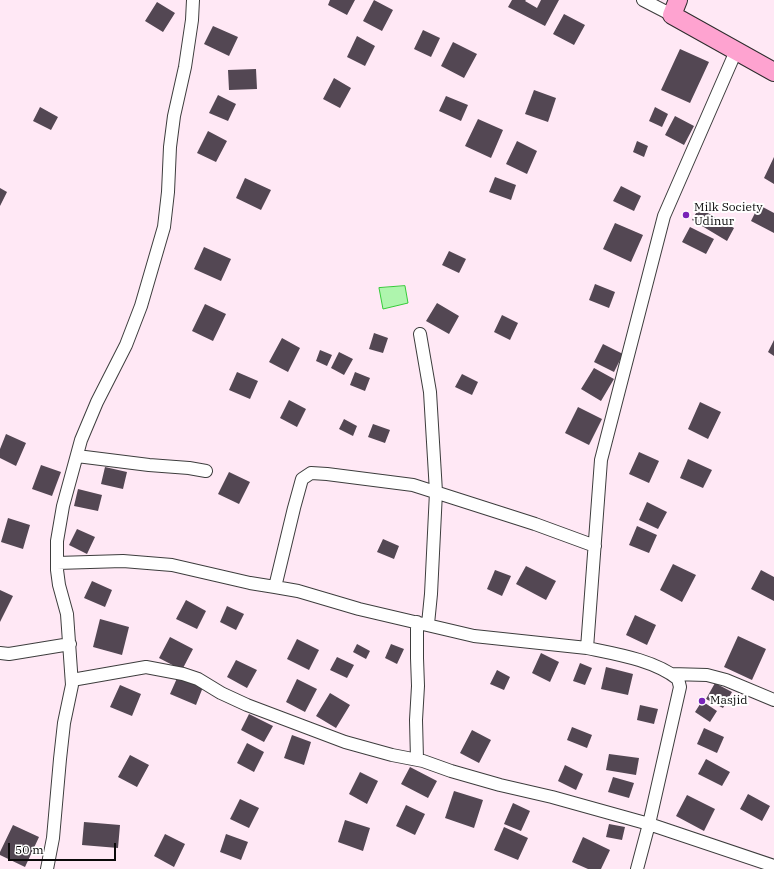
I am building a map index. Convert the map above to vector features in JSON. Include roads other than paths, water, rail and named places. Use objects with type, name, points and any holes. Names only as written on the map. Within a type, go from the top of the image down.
[{"type":"main road","points":[[675,7],[736,51],[774,72]]},
{"type":"street","points":[[47,869],[53,838],[61,752],[72,680],[67,614],[59,585],[57,541],[63,506],[81,440],[97,402],[126,345],[139,312],[164,227],[173,124],[185,67],[194,0]]},
{"type":"street","points":[[642,0],[675,7]]},
{"type":"street","points":[[587,648],[601,460],[664,216],[736,51]]},
{"type":"street","points":[[417,759],[417,658],[423,623],[432,594],[436,492],[430,392],[420,334]]},
{"type":"street","points":[[77,456],[206,471]]},
{"type":"street","points":[[275,587],[302,479],[311,473],[413,485],[535,524],[594,546]]},
{"type":"street","points":[[57,563],[123,561],[172,565],[242,582],[298,591],[359,609],[474,636],[587,648],[616,654],[659,666],[678,679],[680,688],[650,824],[637,869]]},
{"type":"street","points":[[0,654],[9,654],[70,644]]},
{"type":"street","points":[[72,680],[146,667],[183,674],[198,679],[247,705],[346,742],[392,755],[417,759],[500,785],[650,824],[774,866]]},
{"type":"street","points":[[671,674],[707,675],[726,680],[774,700]]},
{"type":"place","name":"Milk Society Udinur","points":[[686,215]]},
{"type":"place","name":"Masjid","points":[[702,701]]}]
